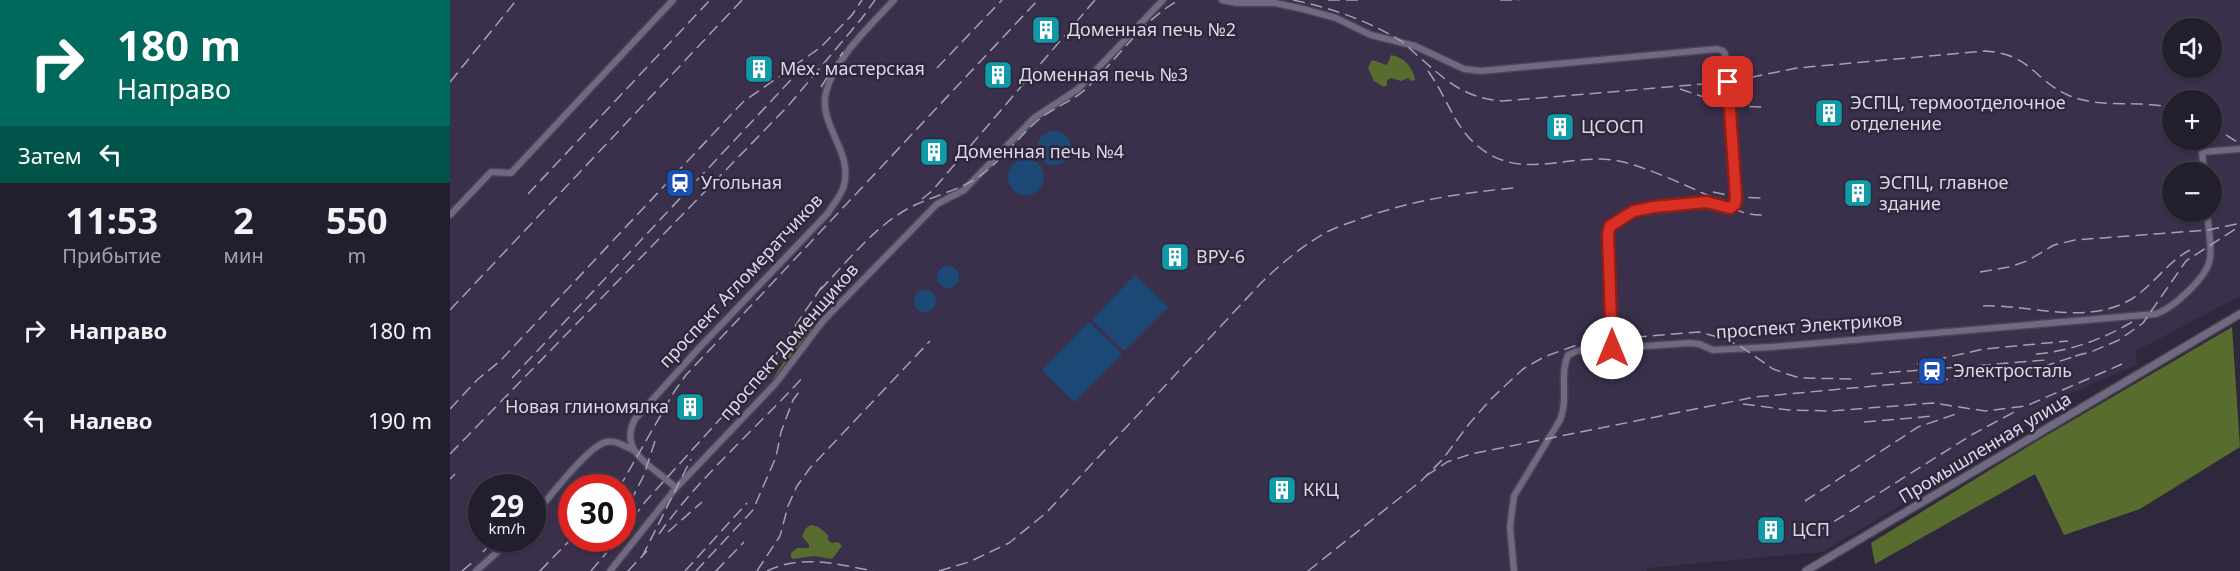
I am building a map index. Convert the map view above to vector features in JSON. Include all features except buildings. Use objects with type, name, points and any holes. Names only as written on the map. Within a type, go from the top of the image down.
[{"type":"street","points":[[450,215],[491,172],[511,173],[673,0]]},
{"type":"street","name":"проспект Агломератчиков","points":[[633,450],[630,430],[635,419],[699,348],[828,213],[844,187],[845,162],[826,114],[826,93],[850,49],[894,0]]},
{"type":"street","name":"проспект Доменщиков","points":[[610,571],[676,488],[776,383],[823,321],[937,204],[963,190],[1034,118],[1078,89],[1163,0]]},
{"type":"street","points":[[1222,0],[1237,3],[1275,3],[1336,18],[1371,35],[1415,46],[1464,69],[1481,71],[1717,49],[1723,51],[1731,129],[1735,204],[1730,208],[1706,202],[1654,207],[1634,211],[1610,226],[1608,234],[1612,348]]},
{"type":"street","points":[[2203,162],[2202,152],[2240,149]]},
{"type":"street","name":"проспект Электриков","points":[[1514,571],[1510,527],[1514,496],[1565,408],[1564,366],[1568,356],[1577,351],[1689,343],[1699,344],[1713,350],[1754,348],[2156,314],[2175,304],[2208,267],[2211,256],[2208,222]]},
{"type":"street","name":"Промышленная улица","points":[[1806,571],[2240,314]]},
{"type":"street","points":[[546,503],[592,450],[606,442],[620,443],[633,450],[676,488]]},
{"type":"street","points":[[476,571],[497,552]]},
{"type":"shaded area","points":[[450,0],[2240,0],[2240,296],[2136,351],[2137,365],[2069,394],[1957,472],[1822,552],[1647,568],[1647,571],[450,571]]},
{"type":"green space","points":[[1391,55],[1407,63],[1415,80],[1408,78],[1401,81],[1391,78],[1387,80],[1387,85],[1384,87],[1374,81],[1368,68],[1372,60],[1387,65]]},
{"type":"green space","points":[[823,308],[824,314],[811,329],[811,334],[793,353],[793,357],[775,380],[772,380],[812,318]]},
{"type":"green space","points":[[2232,327],[2240,447],[2140,509],[2064,535],[2035,474],[1875,564],[1871,543],[2037,441]]},
{"type":"green space","points":[[811,525],[824,531],[832,543],[838,542],[842,546],[832,559],[814,556],[793,559],[791,557],[791,553],[797,548],[809,548],[802,536],[806,528]]},
{"type":"water","points":[[1054,131],[1066,136],[1071,148],[1066,160],[1054,165],[1042,160],[1037,148],[1042,136]]},
{"type":"water","points":[[1026,159],[1039,164],[1044,177],[1039,190],[1026,195],[1013,190],[1008,177],[1013,164]]},
{"type":"water","points":[[944,266],[952,266],[959,273],[959,281],[952,288],[944,288],[937,281],[937,273]]},
{"type":"water","points":[[1135,275],[1168,307],[1124,351],[1092,320]]},
{"type":"water","points":[[925,290],[933,293],[936,301],[933,309],[925,312],[917,309],[914,301],[917,293]]},
{"type":"water","points":[[1089,322],[1122,354],[1074,402],[1042,370]]},
{"type":"railway","points":[[528,194],[710,0]]},
{"type":"railway","points":[[450,310],[742,0]]},
{"type":"railway","points":[[450,409],[477,380],[500,361],[743,102],[821,47],[852,15],[862,0]]},
{"type":"railway","points":[[450,454],[788,106],[875,0]]},
{"type":"railway","points":[[937,68],[1002,0]]},
{"type":"railway","points":[[627,474],[686,375],[1038,0]]},
{"type":"railway","points":[[922,199],[932,191],[1095,0]]},
{"type":"railway","points":[[820,290],[864,243],[888,222],[915,205],[960,187],[985,172],[1037,121],[1084,91],[1143,28],[1179,0]]},
{"type":"railway","points":[[1293,0],[1335,11],[1375,27],[1403,43],[1437,73],[1466,92],[1502,101],[1728,82],[1797,68],[1985,51],[2013,57],[2058,90],[2078,99],[2104,103],[2162,106]]},
{"type":"railway","points":[[1328,0],[1358,0]]},
{"type":"railway","points":[[1500,0],[1519,0]]},
{"type":"railway","points":[[450,82],[515,2]]},
{"type":"railway","points":[[821,87],[843,52]]},
{"type":"railway","points":[[512,378],[803,67]]},
{"type":"railway","points":[[1428,71],[1468,137],[1489,154],[1504,161],[1520,164],[1586,159],[1619,161],[1664,176],[1741,212],[1764,215]]},
{"type":"railway","points":[[1680,89],[1730,106],[1764,107]]},
{"type":"railway","points":[[2222,132],[2240,144]]},
{"type":"railway","points":[[939,571],[969,562],[1009,543],[1046,513],[1262,282],[1310,243],[1327,232],[1376,213],[1454,195],[1514,188]]},
{"type":"railway","points":[[1713,192],[1736,197],[1762,198]]},
{"type":"railway","points":[[1980,272],[2027,261],[2054,245],[2075,240],[2208,230],[2237,224]]},
{"type":"railway","points":[[2075,356],[2119,340],[2143,323],[2186,261],[2240,226]]},
{"type":"railway","points":[[1983,306],[2076,313],[2112,308],[2130,300],[2190,250]]},
{"type":"railway","points":[[636,514],[768,366],[825,282]]},
{"type":"railway","points":[[2036,354],[2063,350],[2088,342],[2137,319]]},
{"type":"railway","points":[[1308,571],[1421,481],[1442,460],[1491,399],[1523,369],[1544,357],[1574,346],[1612,339],[1699,332],[1726,339],[1773,369],[1800,378],[1854,379]]},
{"type":"railway","points":[[757,571],[780,536],[788,506],[797,486],[810,468],[930,341]]},
{"type":"railway","points":[[1917,364],[1984,349],[2068,341]]},
{"type":"railway","points":[[1426,476],[1447,462],[1471,454],[1755,397],[2026,372],[2082,354]]},
{"type":"railway","points":[[1871,374],[2046,360]]},
{"type":"railway","points":[[1743,404],[1789,410],[1831,411],[1933,403],[1985,411],[2026,406],[2122,364]]},
{"type":"railway","points":[[659,534],[692,492],[803,377]]},
{"type":"railway","points":[[696,571],[753,510],[776,457],[781,432],[793,400],[802,388]]},
{"type":"railway","points":[[1819,531],[1973,434],[2018,410]]},
{"type":"railway","points":[[1805,501],[1918,427],[1956,414]]},
{"type":"railway","points":[[1864,422],[1934,416]]},
{"type":"railway","points":[[636,491],[644,475],[656,438]]},
{"type":"railway","points":[[642,557],[691,459]]},
{"type":"railway","points":[[450,479],[455,474]]},
{"type":"railway","points":[[668,532],[702,502]]},
{"type":"railway","points":[[685,571],[747,503]]},
{"type":"railway","points":[[716,571],[744,542]]},
{"type":"railway","points":[[628,571],[647,551]]},
{"type":"railway","points":[[540,571],[558,552]]},
{"type":"railway","points":[[591,571],[607,552]]},
{"type":"railway","points":[[462,571],[473,562]]},
{"type":"railway","points":[[767,571],[780,566],[806,562],[833,563],[873,571]]},
{"type":"place","name":"Доменная печь №2","points":[[1046,30]]},
{"type":"place","name":"Мех. мастерская","points":[[759,69]]},
{"type":"place","name":"Доменная печь №3","points":[[998,75]]},
{"type":"place","name":"ЭСПЦ, термоотделочное отделение","points":[[1829,113]]},
{"type":"place","name":"ЦСОСП","points":[[1560,127]]},
{"type":"place","name":"Доменная печь №4","points":[[934,152]]},
{"type":"place","name":"Угольная","points":[[680,183]]},
{"type":"place","name":"ЭСПЦ, главное здание","points":[[1858,193]]},
{"type":"place","name":"ВРУ-6","points":[[1175,257]]},
{"type":"place","name":"Электросталь","points":[[1932,371]]},
{"type":"place","name":"Новая глиномялка","points":[[690,407]]},
{"type":"place","name":"ККЦ","points":[[1282,490]]},
{"type":"place","name":"ЦСП","points":[[1771,530]]},
{"type":"route","points":[[1612,348],[1608,234],[1610,226],[1634,211],[1654,207],[1706,202],[1730,208],[1735,204],[1728,82]]}]
